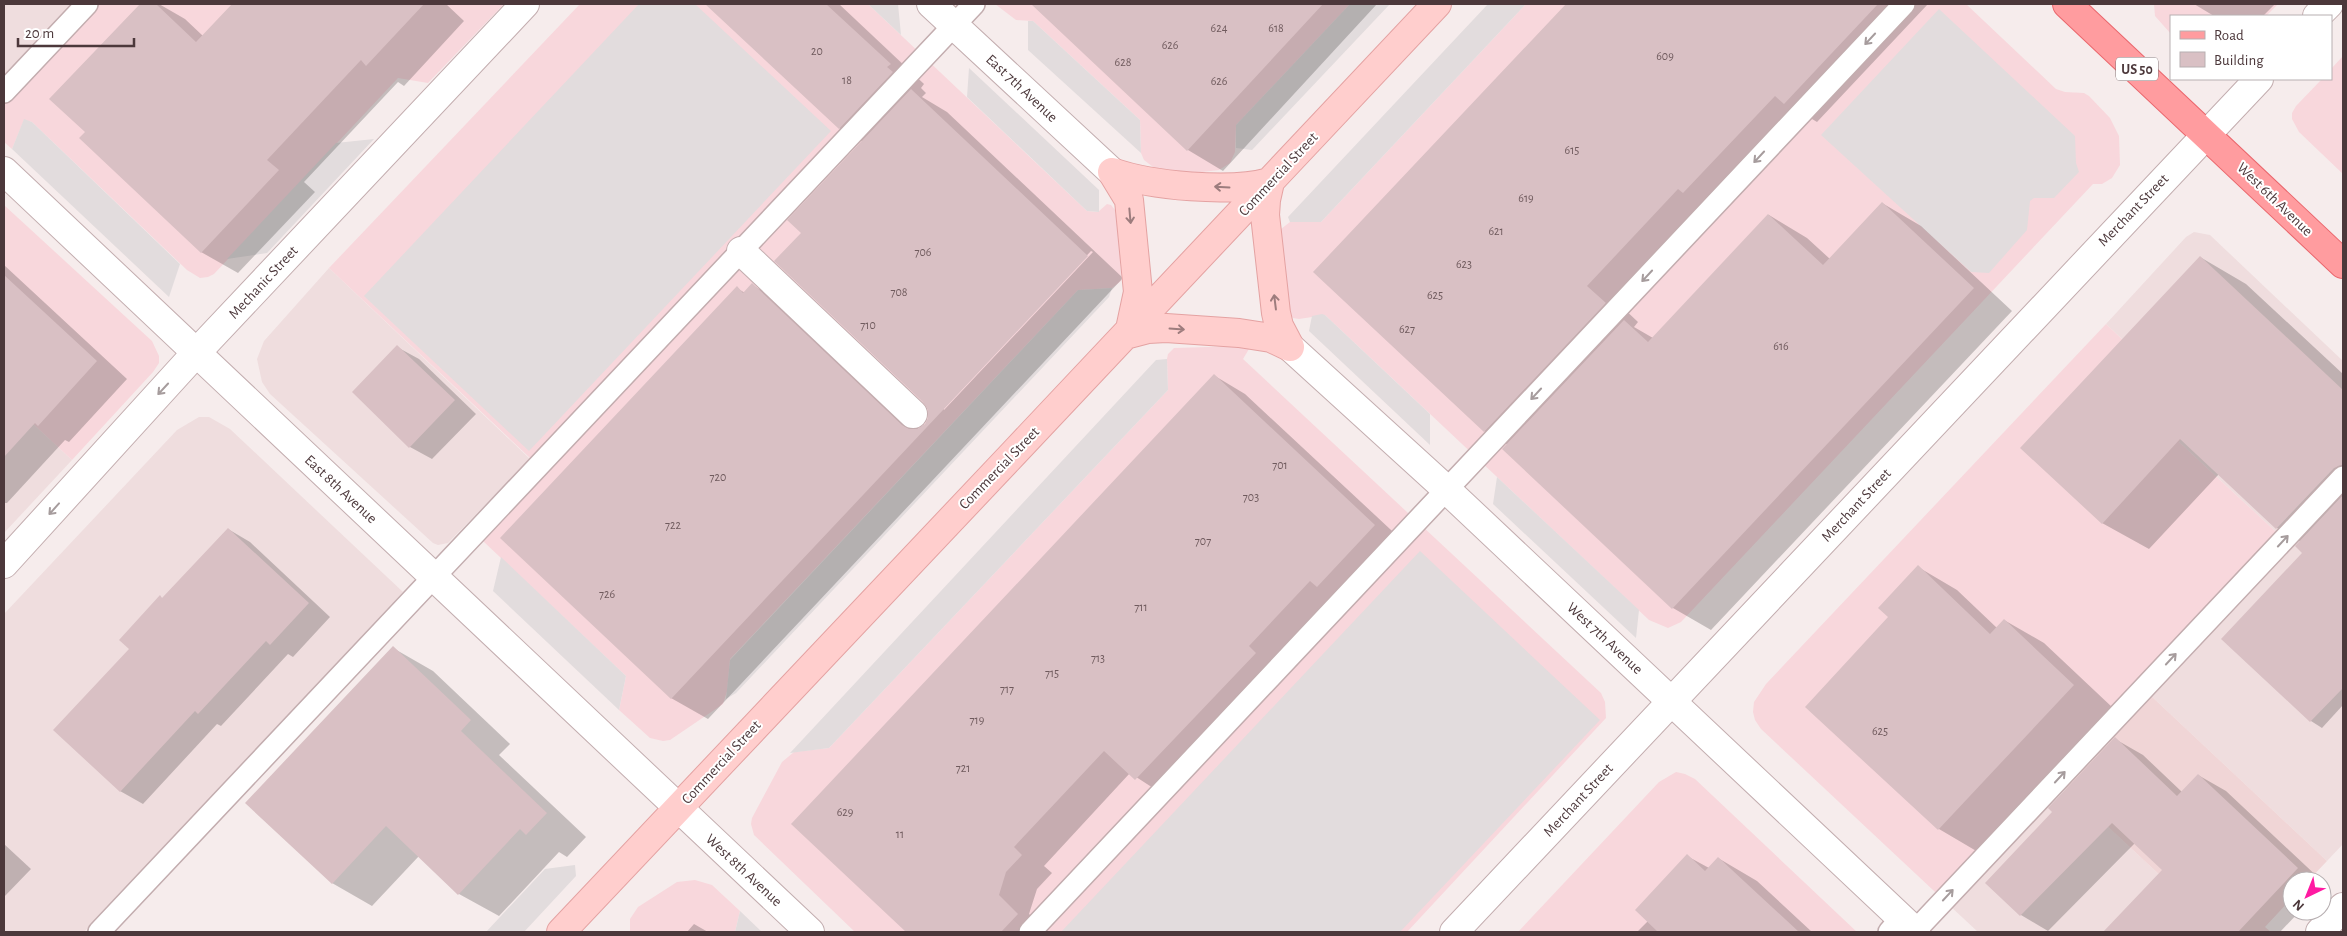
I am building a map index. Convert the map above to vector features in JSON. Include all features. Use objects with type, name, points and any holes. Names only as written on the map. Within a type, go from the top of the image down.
[{"type":"main road","name":"Commercial Street","points":[[561,932],[986,481],[1129,334],[1437,4]]},
{"type":"main road","name":"US 50","points":[[2068,4],[2206,134]]},
{"type":"main road","name":"West 6th Avenue","points":[[2206,134],[2343,264]]},
{"type":"main road","points":[[1112,172],[1129,178],[1169,184],[1239,188],[1270,182],[1265,214],[1275,304],[1279,326],[1290,347]]},
{"type":"main road","points":[[1112,172],[1129,200],[1138,292],[1129,334],[1148,329],[1166,328],[1239,333],[1271,338],[1290,347]]},
{"type":"street","name":"Mechanic Street","points":[[4,564],[196,353],[526,4]]},
{"type":"street","name":"East 7th Avenue","points":[[931,4],[1112,172]]},
{"type":"street","points":[[2319,15],[2329,4]]},
{"type":"street","name":"Merchant Street","points":[[1454,932],[2258,80]]},
{"type":"street","name":"East 8th Avenue","points":[[4,172],[679,808]]},
{"type":"street","points":[[741,251],[912,414]]},
{"type":"street","name":"West 7th Avenue","points":[[1290,347],[1446,489],[1672,702],[1905,928]]},
{"type":"street","name":"West 8th Avenue","points":[[679,808],[810,932]]},
{"type":"street","points":[[2320,932],[2343,907]]},
{"type":"lane","points":[[4,92],[86,4]]},
{"type":"lane","points":[[99,932],[974,4]]},
{"type":"lane","points":[[1030,932],[1904,4]]},
{"type":"lane","points":[[1905,928],[2343,477]]},
{"type":"shaded area","points":[[4,4],[79,4],[4,84]]},
{"type":"shaded area","points":[[79,4],[504,4],[428,83],[398,78],[214,274],[200,278],[187,270],[32,122],[24,120],[12,149],[4,142],[4,84]]},
{"type":"shaded area","points":[[580,4],[868,4],[1087,211],[1098,212],[1107,204],[1111,205],[1115,210],[1120,238],[1121,281],[1112,288],[1078,290],[730,659],[727,691],[723,704],[670,740],[663,741],[650,738],[619,710],[626,676],[467,526],[530,458],[329,268]]},
{"type":"shaded area","points":[[639,4],[695,4],[831,131],[529,451],[364,296]]},
{"type":"shaded area","points":[[868,4],[898,4],[901,35]]},
{"type":"shaded area","points":[[995,4],[1350,4],[1236,125],[1235,152],[1230,163],[1219,170],[1177,175],[1157,170],[1144,160],[1141,153],[1140,120],[1033,21],[1016,20]]},
{"type":"shaded area","points":[[1350,4],[1390,4],[1252,150],[1236,148],[1236,125]]},
{"type":"shaded area","points":[[1488,4],[1526,4],[1321,222],[1290,222],[1288,217]]},
{"type":"shaded area","points":[[1526,4],[1966,4],[2056,89],[2065,92],[2084,93],[2089,96],[2110,118],[2119,136],[2120,165],[2112,178],[2102,184],[2093,184],[1681,622],[1668,628],[1649,620],[1325,315],[1299,319],[1293,318],[1289,314],[1279,232],[1281,229],[1290,222],[1321,222]]},
{"type":"shaded area","points":[[2154,4],[2278,4],[2267,15],[2170,15],[2170,33],[2155,16]]},
{"type":"shaded area","points":[[1939,9],[2075,136],[2076,163],[2079,172],[2054,198],[2034,198],[2030,201],[2027,230],[1989,273],[1971,272],[1821,135]]},
{"type":"shaded area","points":[[1028,21],[1033,21],[1140,120],[1141,153],[1028,50]]},
{"type":"shaded area","points":[[2343,56],[2343,174],[2299,132],[2292,119],[2292,113],[2296,106],[2321,80],[2332,80],[2332,68]]},
{"type":"shaded area","points":[[969,68],[1099,190],[1099,212],[1087,211],[967,97]]},
{"type":"shaded area","points":[[24,119],[32,122],[180,264],[169,297],[12,149]]},
{"type":"shaded area","points":[[374,139],[267,253],[227,259],[336,143]]},
{"type":"shaded area","points":[[4,205],[152,341],[159,356],[159,363],[153,372],[72,460],[4,397]]},
{"type":"shaded area","points":[[2194,232],[2210,235],[2343,361],[2343,844],[2327,861],[2148,693],[2289,544],[2178,441],[2180,439],[2122,339],[2106,324],[2186,237]]},
{"type":"shaded area","points":[[329,268],[530,459],[448,543],[438,545],[433,543],[270,394],[262,382],[257,359],[264,341]]},
{"type":"shaded area","points":[[1112,288],[1109,297],[736,693],[726,699],[730,660],[1078,290]]},
{"type":"shaded area","points":[[1322,314],[1430,414],[1430,445],[1309,331],[1312,316]]},
{"type":"shaded area","points":[[2106,324],[2202,415],[2179,442],[2289,544],[1949,905],[1761,729],[1755,720],[1753,712],[1754,702],[1766,684]]},
{"type":"shaded area","points":[[1242,346],[1249,349],[1243,359],[1601,693],[1605,702],[1606,718],[1407,932],[855,932],[754,835],[751,824],[752,818],[782,762],[794,752],[829,748],[1168,390],[1167,359],[1168,354],[1174,348]]},
{"type":"shaded area","points":[[1167,359],[1168,390],[829,748],[790,753],[1156,360]]},
{"type":"shaded area","points":[[4,397],[72,460],[4,533]]},
{"type":"shaded area","points":[[199,417],[209,417],[230,429],[403,592],[84,932],[4,932],[4,614],[177,430]]},
{"type":"shaded area","points":[[1497,477],[1639,610],[1636,638],[1493,504]]},
{"type":"shaded area","points":[[1420,551],[1600,720],[1400,932],[1061,932]]},
{"type":"shaded area","points":[[501,557],[626,676],[619,710],[493,591]]},
{"type":"shaded area","points":[[2148,693],[2327,861],[2318,871],[2282,871],[2282,909],[2265,927],[2271,932],[2221,932],[2062,784]]},
{"type":"shaded area","points":[[1676,772],[1695,779],[1857,932],[1518,932],[1659,782]]},
{"type":"shaded area","points":[[2062,784],[2221,932],[1978,932],[1949,905]]},
{"type":"shaded area","points":[[575,865],[576,876],[524,932],[486,932],[545,869]]},
{"type":"shaded area","points":[[695,880],[712,885],[740,911],[735,932],[630,932],[630,919],[638,907],[677,882]]},
{"type":"shaded area","points":[[740,911],[762,932],[735,932]]},
{"type":"building","points":[[140,4],[156,4],[196,42],[232,4],[424,4],[366,66],[361,60],[267,160],[279,170],[201,253],[79,138],[85,132],[49,99]]},
{"type":"building","points":[[705,4],[826,4],[891,64],[887,67],[893,72],[839,129]]},
{"type":"building","points":[[1031,4],[1323,4],[1187,151]]},
{"type":"building","points":[[1566,4],[1878,4],[1784,104],[1775,96],[1683,193],[1678,189],[1587,286],[1606,303],[1484,432],[1313,272]]},
{"type":"building","points":[[911,89],[1088,256],[671,699],[500,538],[737,286],[743,293],[752,283],[902,425],[909,429],[917,429],[925,424],[928,418],[928,410],[924,403],[774,261],[801,233],[787,220]]},
{"type":"building","points":[[1882,202],[1974,288],[1672,609],[1502,449],[1624,320],[1648,342],[1768,214],[1823,265]]},
{"type":"building","points":[[2200,256],[2343,390],[2343,465],[2334,468],[2276,529],[2180,439],[2102,524],[2020,448]]},
{"type":"building","points":[[4,275],[97,361],[38,426],[35,423],[4,457]]},
{"type":"building","points":[[397,345],[455,400],[409,448],[352,392]]},
{"type":"building","points":[[1214,374],[1375,525],[1317,587],[1310,581],[1249,646],[1256,653],[1135,780],[1104,751],[1014,847],[1022,855],[1006,872],[999,895],[1018,914],[1001,932],[906,932],[791,824]]},
{"type":"building","points":[[2343,495],[2343,688],[2310,722],[2221,639],[2302,553],[2295,546]]},
{"type":"building","points":[[228,528],[309,603],[270,645],[266,641],[198,714],[195,711],[120,792],[53,730],[129,649],[119,640],[160,595],[162,598]]},
{"type":"building","points":[[1918,565],[1990,634],[2004,619],[2074,685],[1938,830],[1805,707],[1888,617],[1878,608]]},
{"type":"building","points":[[393,646],[471,720],[461,731],[547,813],[526,835],[520,829],[458,895],[386,826],[332,884],[245,803]]},
{"type":"building","points":[[2115,737],[2177,796],[2198,774],[2298,868],[2295,871],[2282,871],[2282,885],[2238,932],[2103,932],[2162,870],[2112,823],[2020,916],[1985,883],[2052,812],[2048,808]]},
{"type":"building","points":[[1687,854],[1705,871],[1718,857],[1799,932],[1658,932],[1635,910]]}]
